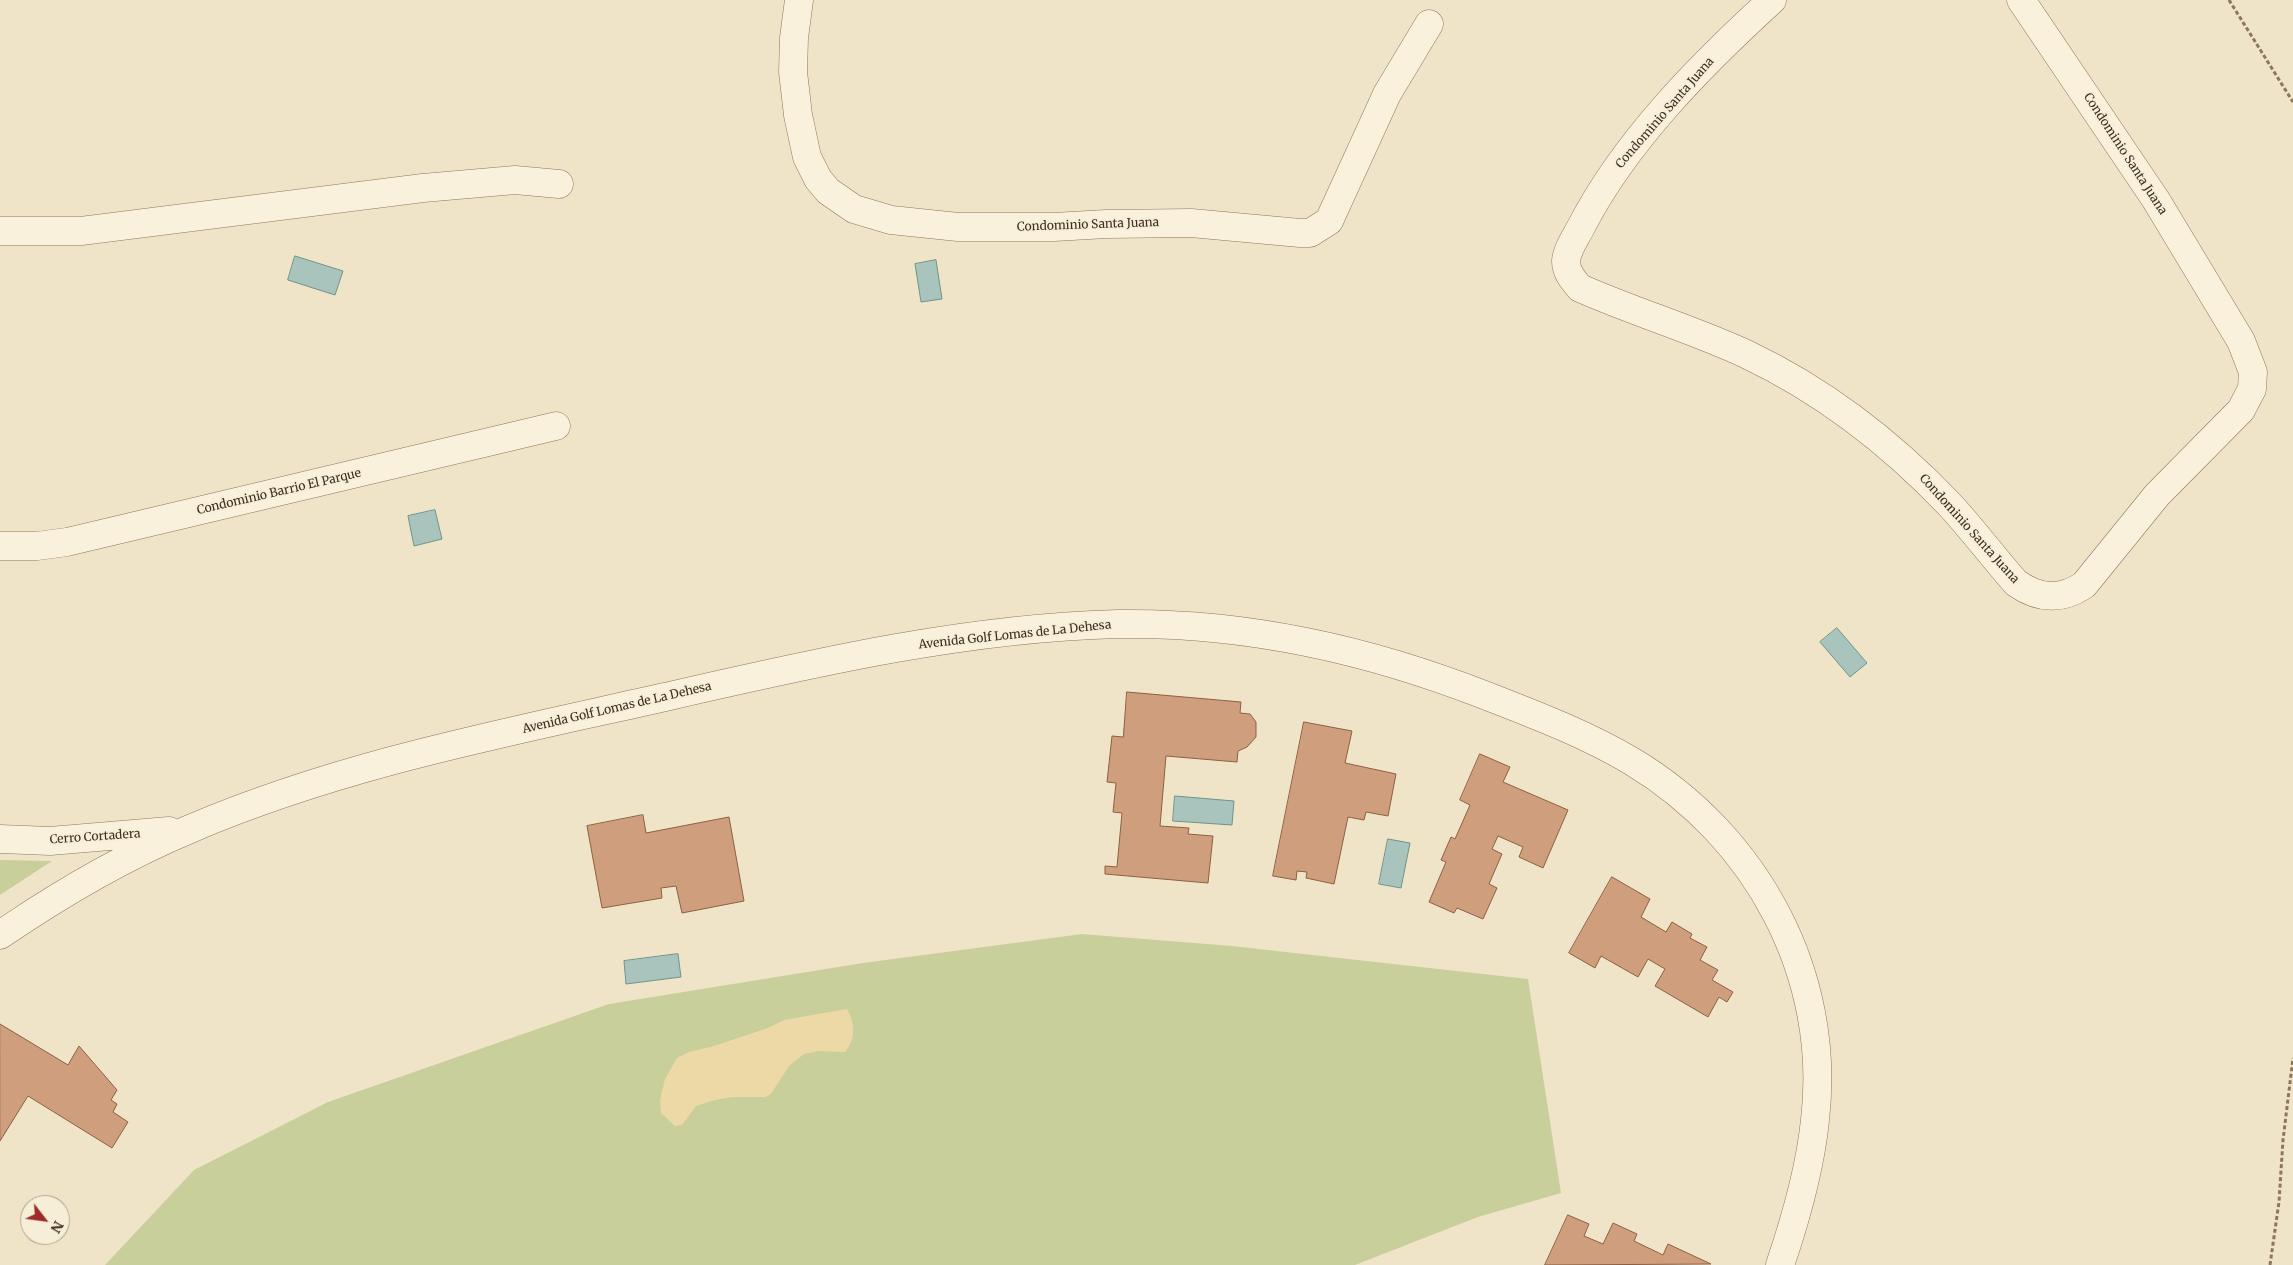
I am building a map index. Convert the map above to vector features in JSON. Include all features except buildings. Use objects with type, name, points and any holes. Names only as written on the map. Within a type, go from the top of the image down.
[{"type":"street","name":"Condominio Santa Juana","points":[[799,0],[794,38],[794,72],[798,116],[807,158],[818,178],[840,201],[869,215],[914,224],[958,227],[1054,227],[1174,223],[1246,227],[1300,233],[1316,231],[1329,221],[1387,94],[1429,24]]},
{"type":"street","name":"Condominio Santa Juana","points":[[1772,0],[1689,82],[1626,155],[1588,212],[1566,262],[1568,271],[1580,288],[1747,355],[1791,378],[1833,405],[1876,436],[1915,470],[1969,526],[2016,583],[2029,592],[2045,597],[2073,592],[2084,585],[2158,495],[2241,410],[2252,389],[2253,372],[2241,341],[2156,200],[2021,0]]},
{"type":"street","points":[[0,231],[81,231],[424,188],[506,180],[559,184]]},
{"type":"street","name":"Condominio Barrio El Parque","points":[[0,546],[37,546],[67,542],[556,426]]},
{"type":"street","name":"Avenida Golf Lomas de La Dehesa","points":[[0,935],[105,870],[190,828],[274,796],[373,765],[649,700],[895,648],[1047,629],[1116,624],[1169,625],[1239,631],[1300,640],[1366,655],[1431,674],[1598,743],[1633,762],[1666,784],[1714,826],[1740,854],[1762,886],[1780,918],[1792,946],[1807,993],[1815,1036],[1818,1081],[1811,1151],[1801,1195],[1780,1265]]},
{"type":"street","name":"Cerro Cortadera","points":[[0,839],[60,840],[190,828]]},
{"type":"path","points":[[2229,0],[2293,102]]},
{"type":"path","points":[[2270,1265],[2279,1202],[2283,1140],[2293,1058]]},
{"type":"green space","points":[[0,860],[52,861],[0,895]]},
{"type":"green space","points":[[1082,934],[1232,946],[1528,979],[1561,1193],[1478,1217],[1355,1265],[105,1265],[194,1170],[328,1102],[609,1004],[863,963]]},
{"type":"sand","points":[[847,1009],[852,1020],[853,1036],[845,1052],[819,1051],[804,1054],[789,1066],[771,1094],[765,1097],[731,1097],[696,1106],[682,1125],[675,1126],[661,1113],[660,1100],[665,1079],[677,1058],[689,1052],[714,1046],[768,1028],[784,1020]]},
{"type":"water","points":[[295,256],[343,271],[335,295],[288,280]]},
{"type":"water","points":[[936,260],[942,299],[921,302],[915,264]]},
{"type":"water","points":[[435,510],[442,539],[414,546],[408,516]]},
{"type":"water","points":[[1837,628],[1867,663],[1850,677],[1820,642]]},
{"type":"water","points":[[1175,796],[1234,801],[1232,825],[1173,821]]},
{"type":"water","points":[[1388,839],[1410,843],[1401,888],[1379,884]]},
{"type":"water","points":[[678,954],[681,977],[626,984],[624,961]]}]
